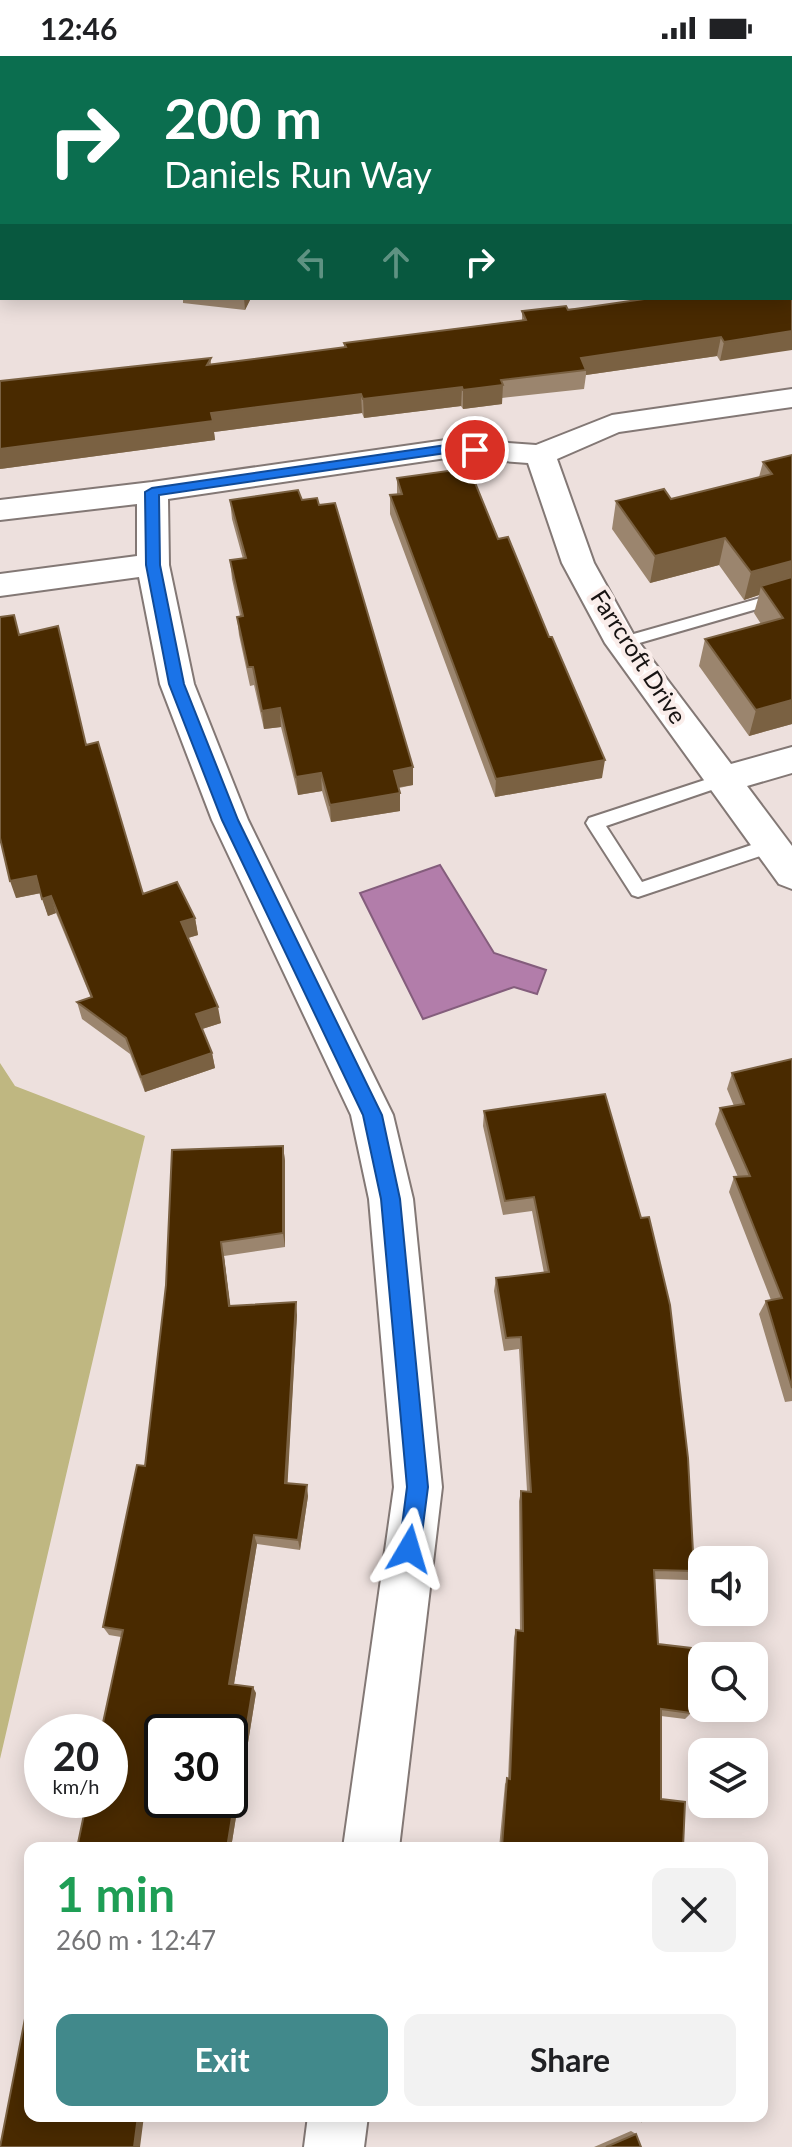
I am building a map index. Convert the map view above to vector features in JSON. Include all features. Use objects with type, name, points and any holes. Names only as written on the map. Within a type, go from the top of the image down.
[{"type":"street","points":[[0,510],[152,492],[453,448],[540,455],[612,424],[792,398]]},
{"type":"street","name":"Farrcroft Drive","points":[[540,455],[578,563],[622,643],[723,780],[785,853]]},
{"type":"street","points":[[152,492],[153,565],[177,684],[230,820],[372,1115],[391,1199],[418,1487],[372,1842]]},
{"type":"street","points":[[0,585],[153,565]]},
{"type":"street","points":[[723,780],[792,760]]},
{"type":"street","points":[[334,2147],[337,2122]]},
{"type":"lane","points":[[622,643],[792,594]]},
{"type":"lane","points":[[723,780],[595,823],[638,890],[785,853]]},
{"type":"shaded area","points":[[440,865],[494,953],[546,970],[537,994],[514,987],[423,1019],[360,893]]},
{"type":"shaded area","points":[[0,1063],[15,1086],[145,1136],[0,1759]]},
{"type":"building","points":[[637,300],[792,300],[792,331],[724,342],[721,337],[581,358],[586,370],[501,380],[503,385],[363,399],[361,394],[211,413],[213,421],[0,449],[0,381],[211,358],[207,365],[346,347],[344,343],[526,320],[522,311],[566,306],[568,310]]},
{"type":"building","points":[[792,455],[792,561],[751,572],[725,538],[655,556],[616,501],[664,489],[671,499],[772,474],[763,462]]},
{"type":"building","points":[[469,468],[498,539],[508,537],[605,760],[496,779],[390,495],[402,494],[397,478]]},
{"type":"building","points":[[298,490],[302,500],[317,498],[319,505],[335,503],[413,767],[394,771],[400,793],[330,805],[321,773],[296,777],[280,708],[262,711],[253,667],[248,667],[237,617],[243,616],[230,560],[246,558],[230,500]]},
{"type":"building","points":[[792,577],[792,700],[756,710],[705,639],[783,618],[761,586]]},
{"type":"building","points":[[14,615],[19,635],[58,626],[86,745],[98,742],[143,894],[177,882],[195,918],[181,922],[218,1007],[196,1014],[212,1053],[141,1077],[126,1038],[77,1002],[92,997],[51,896],[42,899],[36,876],[10,881],[0,838],[0,617]]},
{"type":"building","points":[[792,1059],[792,1388],[766,1301],[782,1298],[734,1177],[750,1176],[720,1108],[744,1104],[732,1073]]},
{"type":"building","points":[[605,1094],[641,1218],[649,1217],[670,1305],[688,1458],[693,1546],[688,1546],[688,1571],[654,1570],[658,1644],[688,1648],[688,1713],[661,1709],[661,1799],[685,1802],[683,1842],[502,1842],[507,1778],[510,1779],[516,1630],[523,1631],[521,1491],[531,1492],[521,1337],[506,1338],[496,1278],[549,1272],[534,1197],[505,1201],[484,1111]]},
{"type":"building","points":[[283,1146],[283,1233],[221,1242],[229,1306],[296,1302],[285,1483],[307,1485],[298,1540],[254,1535],[229,1684],[253,1687],[248,1718],[248,1714],[144,1714],[144,1818],[232,1818],[228,1842],[78,1842],[83,1818],[128,1818],[128,1714],[105,1714],[123,1630],[103,1627],[137,1465],[145,1466],[166,1285],[172,1150]]},
{"type":"building","points":[[24,2024],[24,2122],[137,2122],[134,2147],[0,2147]]},
{"type":"building","points":[[636,2134],[641,2147],[606,2147]]},
{"type":"route","points":[[409,1549],[418,1487],[391,1199],[372,1115],[230,820],[177,684],[153,565],[152,492],[453,448],[475,450]]}]
